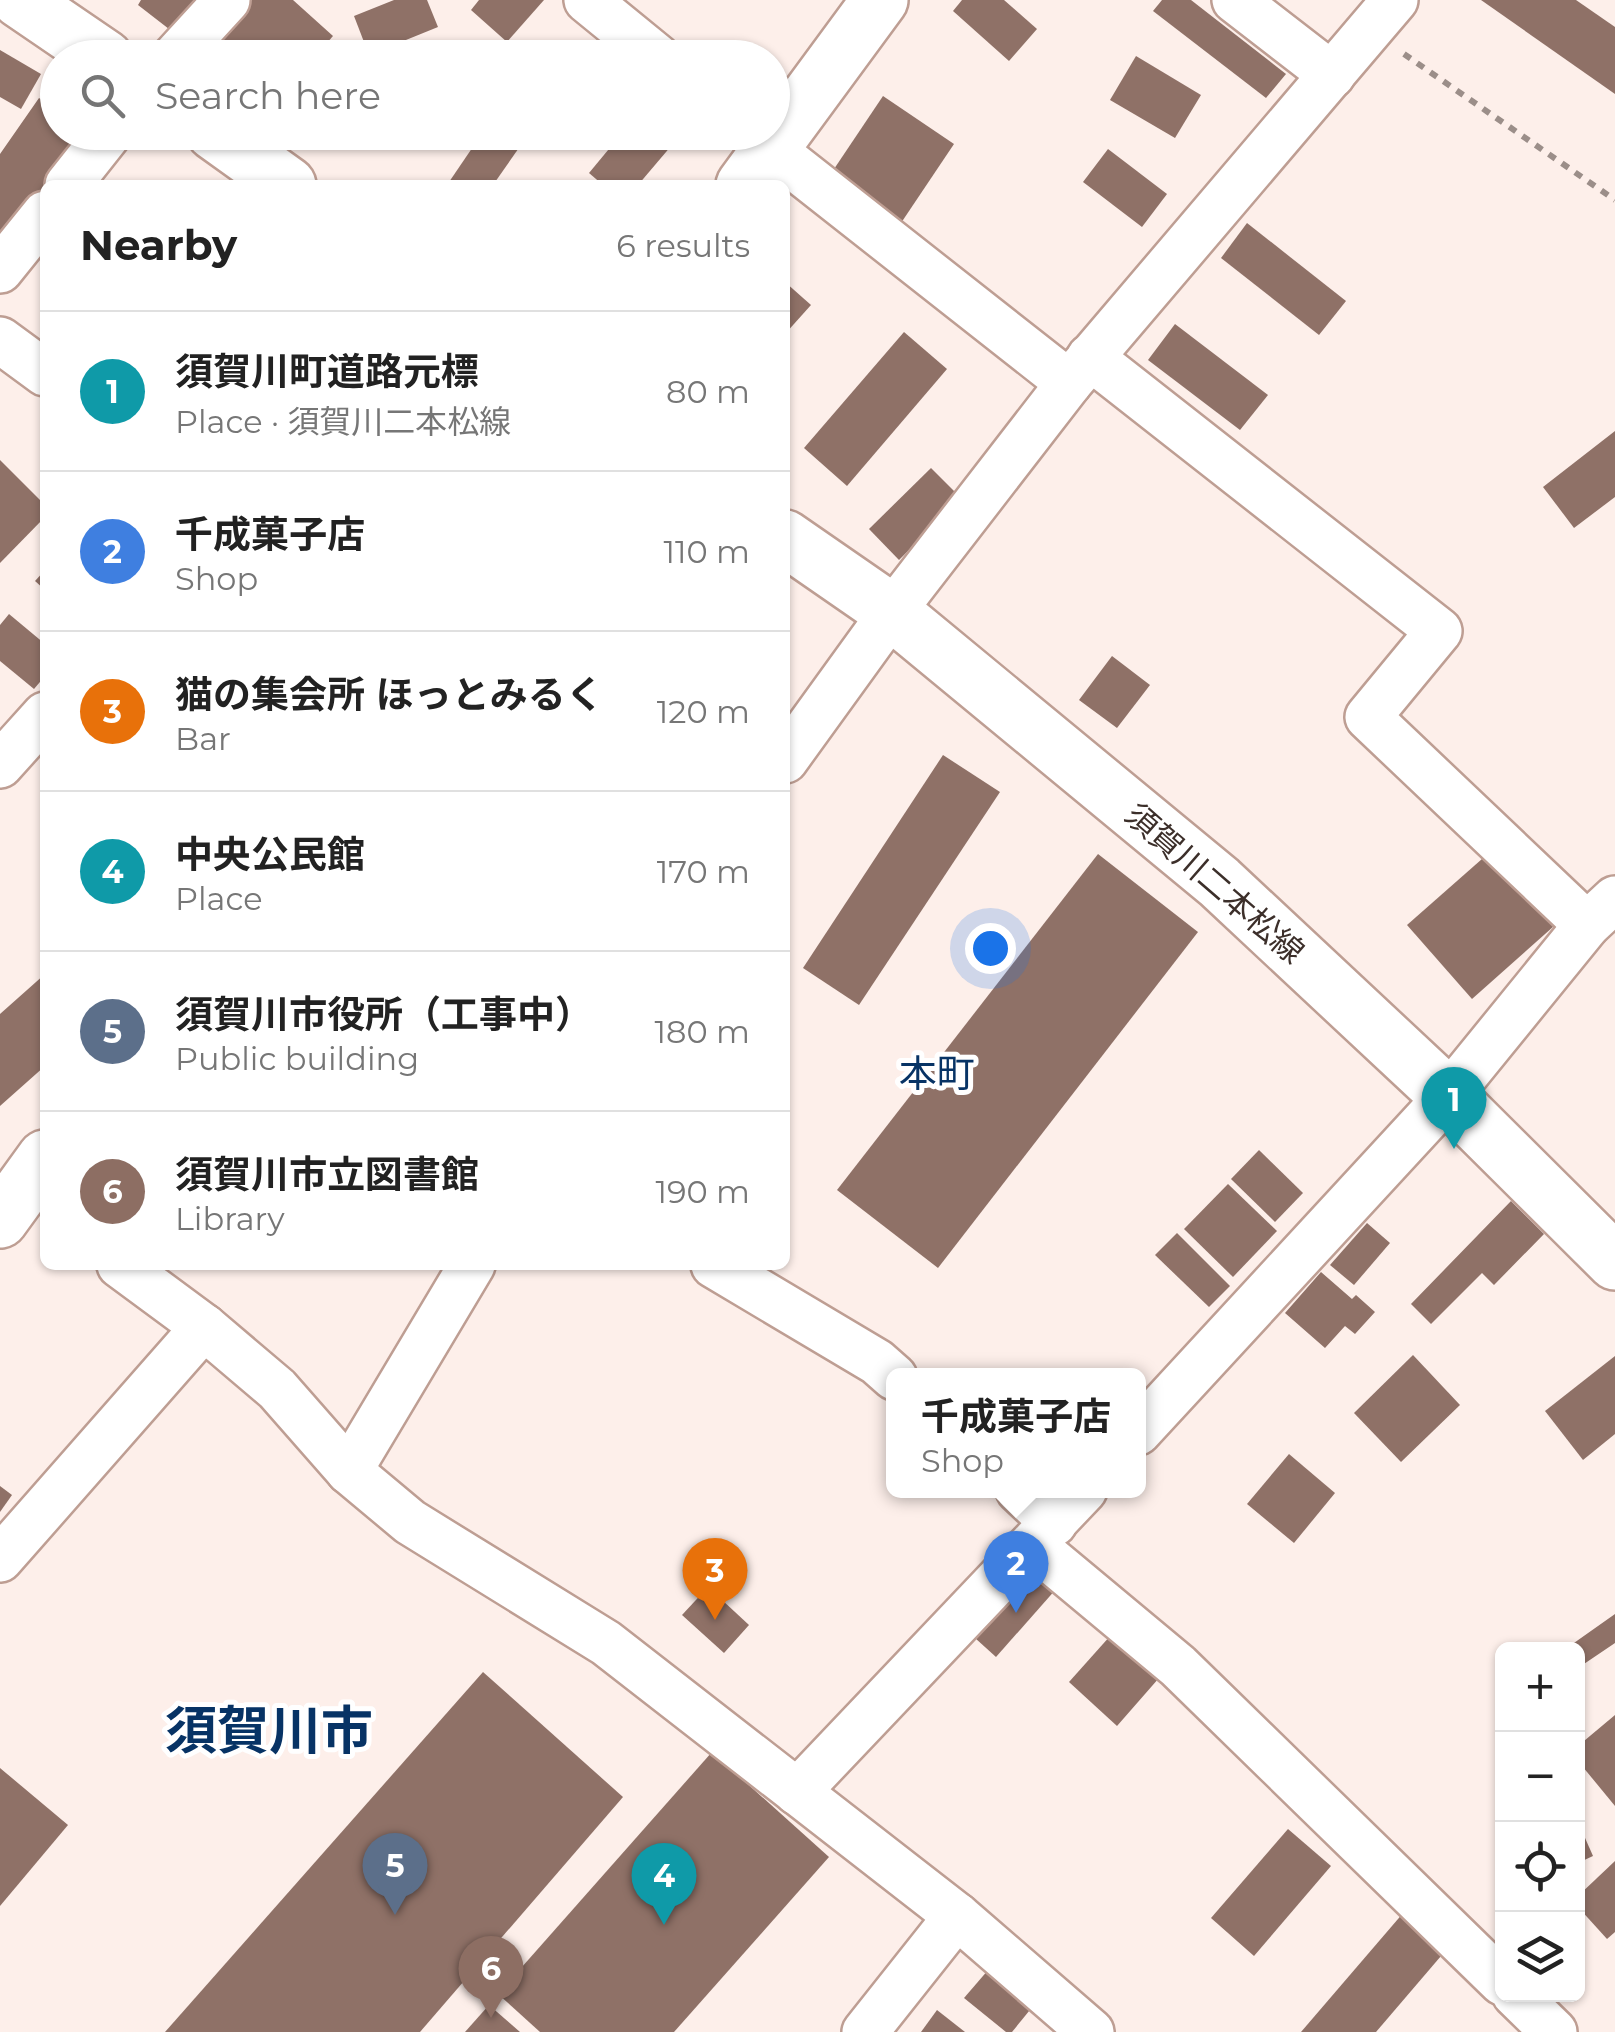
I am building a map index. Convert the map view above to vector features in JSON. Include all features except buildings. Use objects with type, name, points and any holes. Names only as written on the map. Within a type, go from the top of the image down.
[{"type":"main road","points":[[20,0],[79,40]]},
{"type":"main road","points":[[790,112],[880,0]]},
{"type":"main road","points":[[239,150],[281,180]]},
{"type":"main road","name":"須賀川二本松線","points":[[790,541],[892,612],[1219,882],[1448,1096],[1615,1262]]},
{"type":"street","points":[[190,40],[227,0]]},
{"type":"street","points":[[587,0],[636,40]]},
{"type":"street","points":[[1235,0],[1332,75]]},
{"type":"street","points":[[790,753],[892,612],[1080,370],[1382,15]]},
{"type":"street","points":[[72,180],[96,150]]},
{"type":"street","points":[[755,155],[1080,370],[1439,631],[1368,717],[1601,912],[1448,1096],[1146,1423]]},
{"type":"street","points":[[0,270],[40,220]]},
{"type":"street","points":[[0,340],[40,369]]},
{"type":"street","points":[[0,766],[40,721]]},
{"type":"street","points":[[127,1270],[204,1327],[277,1389],[349,1471],[410,1522],[606,1643],[957,1916],[1090,2032]]},
{"type":"street","points":[[349,1471],[469,1270]]},
{"type":"street","points":[[722,1270],[886,1370]]},
{"type":"street","points":[[0,1559],[204,1327]]},
{"type":"street","points":[[1029,1498],[1058,1520],[1178,1666],[1495,1975]]},
{"type":"street","points":[[797,1792],[1058,1520]]},
{"type":"street","points":[[865,2032],[957,1916]]},
{"type":"street","points":[[1523,2002],[1554,2032]]},
{"type":"path","points":[[1382,15],[1615,200]]},
{"type":"place","name":"須賀川町道路元標","points":[[1454,1149]]},
{"type":"place","name":"千成菓子店","points":[[1016,1613]]},
{"type":"place","name":"猫の集会所 ほっとみるく","points":[[715,1620]]},
{"type":"place","name":"須賀川市役所（工事中）","points":[[395,1915]]},
{"type":"place","name":"中央公民館","points":[[664,1925]]},
{"type":"place","name":"須賀川市立図書館","points":[[491,2018]]},
{"type":"district","name":"本町","points":[[937,1073]]},
{"type":"district","name":"須賀川市","points":[[269,1730]]}]
